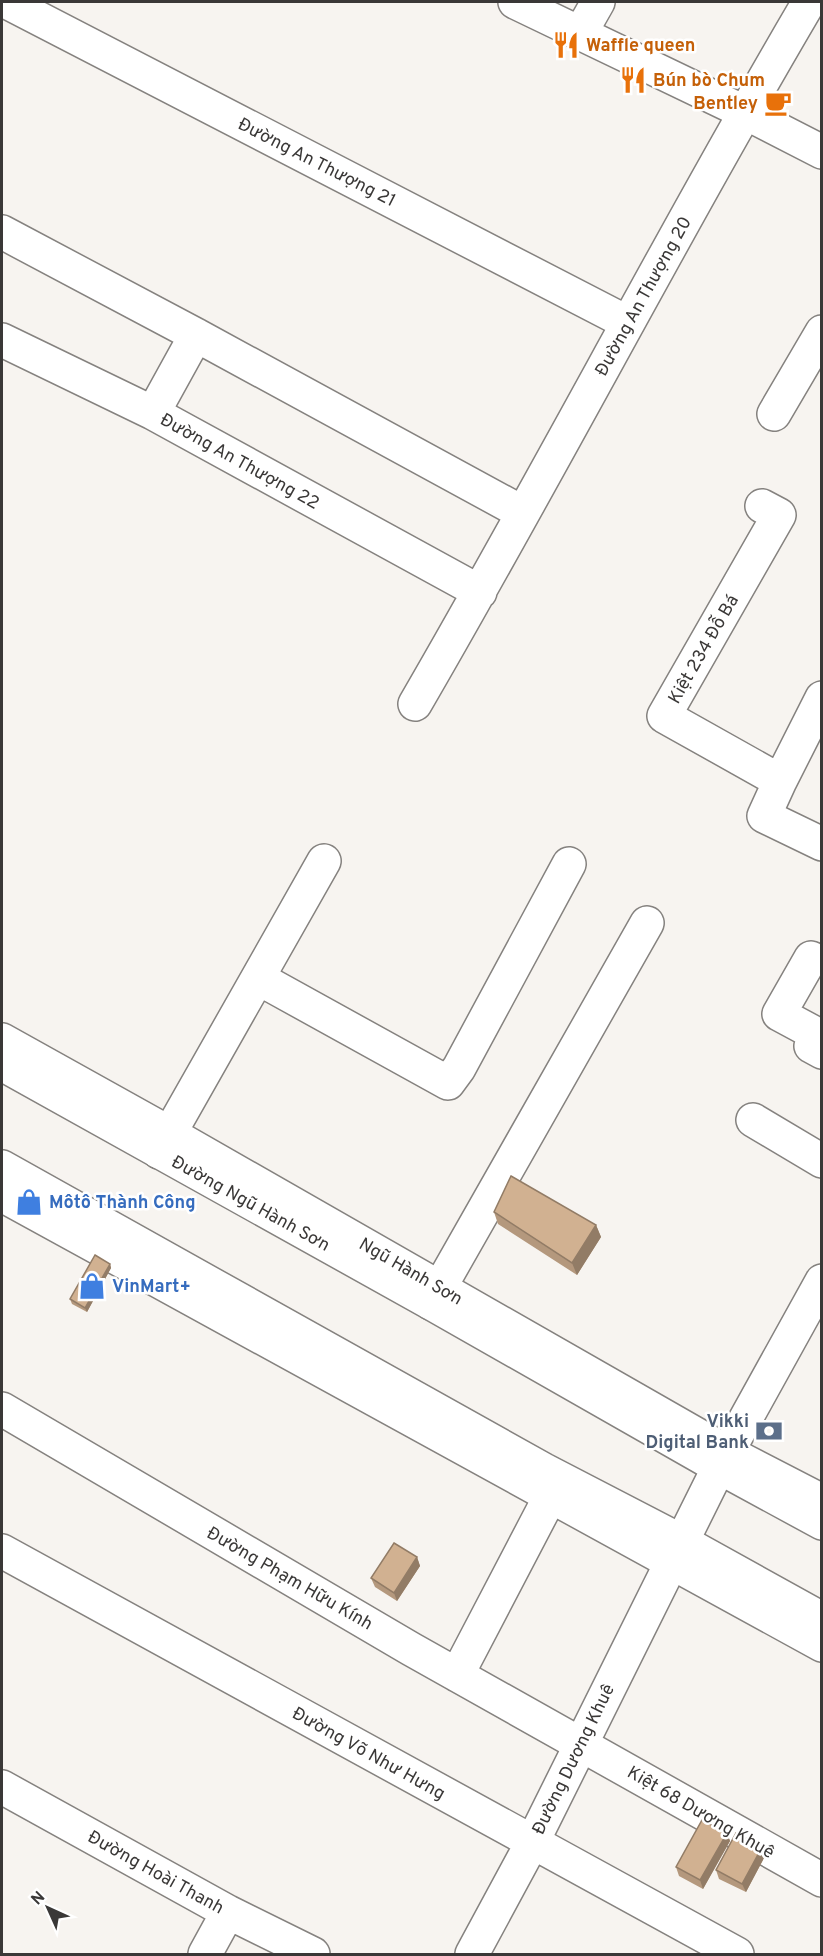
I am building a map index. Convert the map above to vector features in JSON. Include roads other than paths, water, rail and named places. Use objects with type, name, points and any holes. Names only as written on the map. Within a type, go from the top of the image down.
[{"type":"main road","name":"Đường An Thượng 21","points":[[7,2],[51,12],[628,323]]},
{"type":"main road","points":[[515,2],[581,32],[822,152]]},
{"type":"main road","points":[[581,32],[598,2]]},
{"type":"main road","name":"Đường An Thượng 20","points":[[415,704],[524,513],[744,112],[809,2]]},
{"type":"main road","points":[[2,232],[524,513]]},
{"type":"main road","points":[[774,414],[822,332]]},
{"type":"main road","name":"Đường An Thượng 22","points":[[196,335],[153,413],[480,592]]},
{"type":"main road","points":[[2,340],[153,413]]},
{"type":"main road","name":"Kiệt 234 Đỗ Bá","points":[[762,506],[779,515],[664,716],[780,781]]},
{"type":"main road","points":[[822,698],[764,816],[822,844]]},
{"type":"main road","points":[[2,1040],[164,1143],[324,861]]},
{"type":"main road","points":[[258,978],[448,1083],[459,1068],[569,864]]},
{"type":"main road","points":[[435,1295],[647,923]]},
{"type":"main road","points":[[811,958],[779,1014],[818,1035],[811,1047],[822,1052]]},
{"type":"main road","name":"Đường Ngũ Hành Sơn","points":[[2,1064],[164,1143],[723,1460],[782,1502],[822,1523]]},
{"type":"main road","points":[[753,1120],[822,1161]]},
{"type":"main road","points":[[2,1191],[550,1497],[822,1619]]},
{"type":"main road","points":[[2,1191],[534,1465],[822,1645]]},
{"type":"main road","name":"Đường Dương Khuê","points":[[472,1954],[532,1843],[723,1460],[822,1281]]},
{"type":"main road","name":"Đường Phạm Hữu Kính","points":[[2,1409],[457,1675],[581,1744]]},
{"type":"main road","points":[[723,1460],[822,1501]]},
{"type":"main road","points":[[457,1675],[550,1497]]},
{"type":"main road","name":"Đường Võ Như Hưng","points":[[2,1551],[737,1954]]},
{"type":"main road","name":"Kiệt 68 Dương Khuê","points":[[581,1744],[822,1880]]},
{"type":"main road","name":"Đường Hoài Thanh","points":[[2,1787],[228,1912],[313,1954]]},
{"type":"main road","points":[[205,1954],[228,1912]]},
{"type":"place","name":"Waffle queen","points":[[566,45]]},
{"type":"place","name":"Bún bò Chum","points":[[633,80]]},
{"type":"place","name":"Bentley","points":[[778,103]]},
{"type":"place","name":"Môtô Thành Công","points":[[29,1202]]},
{"type":"place","name":"VinMart+","points":[[92,1286]]},
{"type":"place","name":"Vikki Digital Bank","points":[[769,1431]]}]
